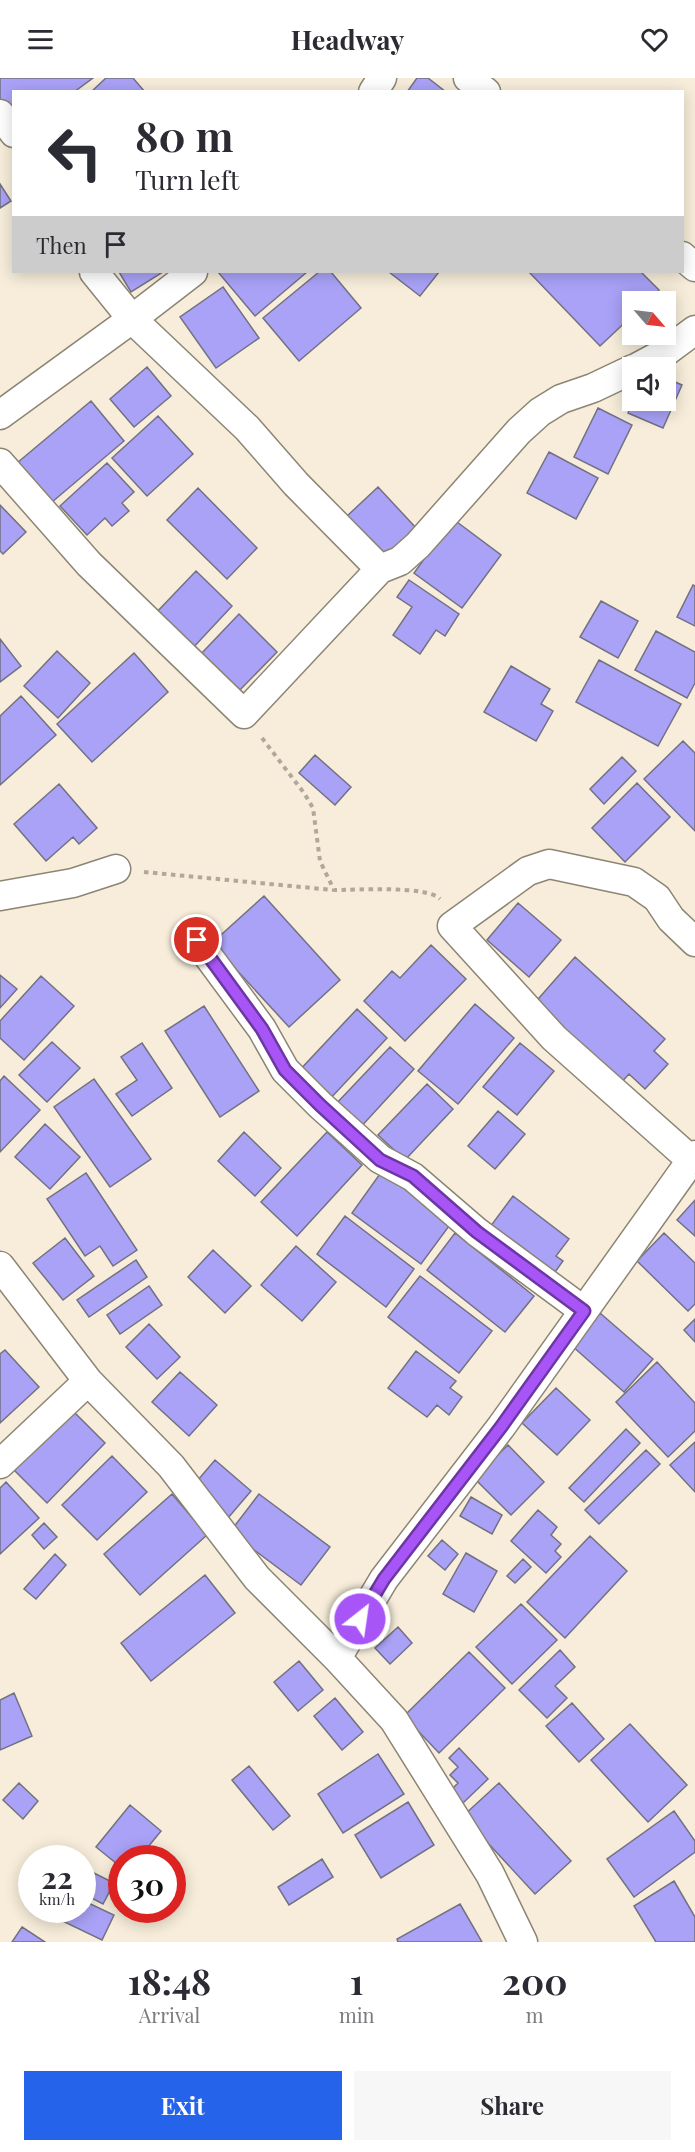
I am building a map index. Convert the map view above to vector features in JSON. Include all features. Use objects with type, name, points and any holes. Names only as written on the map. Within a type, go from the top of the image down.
[{"type":"street","points":[[468,78],[483,90]]},
{"type":"street","points":[[0,114],[12,130]]},
{"type":"street","points":[[95,273],[132,319],[247,428],[296,484],[380,569]]},
{"type":"street","points":[[0,415],[193,273]]},
{"type":"street","points":[[656,357],[695,330]]},
{"type":"street","points":[[0,463],[89,564],[244,714],[380,569],[400,561],[418,545],[519,431],[540,412],[561,399],[593,388],[622,374]]},
{"type":"street","points":[[337,1658],[384,1579],[501,1427],[693,1158],[554,1038],[452,926],[528,871],[549,864],[634,882],[657,897],[671,919],[695,942]]},
{"type":"street","points":[[0,896],[73,883],[116,869]]},
{"type":"street","points":[[197,940],[262,1029],[285,1070],[320,1105],[380,1160],[413,1176],[477,1232],[584,1311]]},
{"type":"street","points":[[4,1280],[88,1381],[171,1466],[257,1578],[337,1658],[394,1720],[490,1874],[524,1942]]},
{"type":"street","points":[[0,1464],[88,1381]]},
{"type":"path","points":[[244,714],[313,808],[320,861],[334,890]]},
{"type":"path","points":[[116,869],[334,890],[418,890],[434,893],[444,903],[452,926]]},
{"type":"building","points":[[0,78],[93,78],[77,90],[12,90],[12,120],[0,105]]},
{"type":"building","points":[[106,78],[133,78],[143,90],[93,90]]},
{"type":"building","points":[[417,78],[428,78],[443,90],[408,90]]},
{"type":"building","points":[[0,184],[11,201],[0,208]]},
{"type":"building","points":[[120,273],[161,273],[131,292]]},
{"type":"building","points":[[219,273],[306,273],[255,316]]},
{"type":"building","points":[[318,273],[332,273],[361,308],[299,361],[263,318]]},
{"type":"building","points":[[390,273],[438,273],[420,296]]},
{"type":"building","points":[[530,273],[642,273],[659,290],[622,291],[622,325],[600,346]]},
{"type":"building","points":[[223,287],[259,338],[216,368],[180,317]]},
{"type":"building","points":[[147,367],[171,396],[134,427],[110,399]]},
{"type":"building","points":[[676,382],[682,385],[676,399]]},
{"type":"building","points":[[91,401],[124,441],[45,508],[11,468]]},
{"type":"building","points":[[598,408],[632,425],[608,474],[574,457]]},
{"type":"building","points":[[629,411],[671,411],[663,428],[628,413]]},
{"type":"building","points":[[158,416],[193,454],[147,496],[112,458]]},
{"type":"building","points":[[549,452],[598,478],[576,519],[527,493]]},
{"type":"building","points":[[107,463],[134,492],[122,503],[129,511],[112,526],[105,518],[87,535],[60,506]]},
{"type":"building","points":[[378,487],[417,529],[385,559],[346,517]]},
{"type":"building","points":[[198,488],[257,548],[227,579],[167,520]]},
{"type":"building","points":[[0,505],[26,532],[3,554],[0,551]]},
{"type":"building","points":[[453,519],[501,555],[462,608],[414,573]]},
{"type":"building","points":[[196,571],[232,606],[191,650],[154,615]]},
{"type":"building","points":[[409,580],[459,614],[445,636],[436,630],[420,654],[393,635],[412,607],[397,597]]},
{"type":"building","points":[[693,585],[695,586],[695,626],[677,617]]},
{"type":"building","points":[[601,601],[638,621],[618,658],[580,637]]},
{"type":"building","points":[[239,614],[277,652],[238,692],[200,655]]},
{"type":"building","points":[[656,631],[695,652],[695,683],[687,698],[635,670]]},
{"type":"building","points":[[0,639],[21,666],[0,682]]},
{"type":"building","points":[[57,651],[90,683],[58,718],[24,686]]},
{"type":"building","points":[[134,653],[168,692],[92,762],[57,724]]},
{"type":"building","points":[[599,660],[681,704],[658,746],[576,702]]},
{"type":"building","points":[[511,666],[550,689],[541,704],[553,711],[536,741],[484,712]]},
{"type":"building","points":[[21,696],[56,735],[0,785],[0,716]]},
{"type":"building","points":[[683,741],[695,753],[695,831],[644,779]]},
{"type":"building","points":[[315,755],[351,787],[335,805],[299,773]]},
{"type":"building","points":[[622,757],[636,771],[604,804],[590,789]]},
{"type":"building","points":[[637,783],[670,817],[625,862],[592,828]]},
{"type":"building","points":[[59,784],[97,828],[79,844],[73,837],[46,861],[14,824]]},
{"type":"building","points":[[264,896],[340,980],[289,1027],[212,943]]},
{"type":"building","points":[[518,903],[561,940],[529,977],[487,940]]},
{"type":"building","points":[[431,945],[466,979],[405,1041],[364,1001],[392,971],[400,978]]},
{"type":"building","points":[[575,957],[665,1039],[654,1051],[668,1064],[645,1089],[629,1074],[619,1085],[532,1006]]},
{"type":"building","points":[[0,975],[17,989],[0,1008]]},
{"type":"building","points":[[41,976],[74,1006],[24,1060],[0,1038],[0,1021]]},
{"type":"building","points":[[475,1004],[514,1038],[458,1104],[418,1071]]},
{"type":"building","points":[[204,1006],[259,1091],[220,1117],[165,1031]]},
{"type":"building","points":[[357,1009],[387,1038],[328,1101],[297,1073]]},
{"type":"building","points":[[52,1042],[80,1068],[47,1102],[19,1075]]},
{"type":"building","points":[[142,1043],[172,1088],[132,1116],[116,1094],[137,1080],[121,1057]]},
{"type":"building","points":[[520,1043],[554,1071],[517,1115],[483,1087]]},
{"type":"building","points":[[390,1047],[414,1069],[358,1130],[334,1106]]},
{"type":"building","points":[[4,1076],[40,1110],[0,1152],[0,1081]]},
{"type":"building","points":[[94,1079],[151,1159],[110,1187],[54,1107]]},
{"type":"building","points":[[427,1084],[453,1109],[405,1160],[378,1135]]},
{"type":"building","points":[[498,1111],[525,1134],[495,1169],[468,1146]]},
{"type":"building","points":[[45,1124],[80,1157],[50,1189],[15,1157]]},
{"type":"building","points":[[244,1132],[281,1168],[255,1196],[218,1161]]},
{"type":"building","points":[[327,1132],[362,1165],[297,1236],[261,1202]]},
{"type":"building","points":[[382,1171],[452,1222],[421,1264],[352,1213]]},
{"type":"building","points":[[86,1173],[137,1250],[113,1266],[100,1246],[85,1256],[47,1199]]},
{"type":"building","points":[[513,1196],[569,1239],[556,1256],[563,1261],[550,1279],[487,1231]]},
{"type":"building","points":[[695,1200],[695,1236],[677,1220]]},
{"type":"building","points":[[345,1216],[414,1269],[386,1307],[317,1254]]},
{"type":"building","points":[[455,1233],[534,1296],[505,1332],[427,1270]]},
{"type":"building","points":[[664,1233],[695,1263],[695,1304],[688,1311],[637,1261]]},
{"type":"building","points":[[65,1238],[94,1276],[63,1300],[33,1263]]},
{"type":"building","points":[[296,1246],[336,1282],[302,1321],[261,1285]]},
{"type":"building","points":[[213,1250],[251,1286],[225,1313],[188,1277]]},
{"type":"building","points":[[136,1260],[147,1277],[89,1317],[77,1300]]},
{"type":"building","points":[[420,1276],[492,1331],[459,1373],[388,1317]]},
{"type":"building","points":[[149,1286],[162,1305],[120,1334],[107,1315]]},
{"type":"building","points":[[600,1313],[653,1359],[624,1392],[571,1345]]},
{"type":"building","points":[[695,1319],[695,1342],[684,1330]]},
{"type":"building","points":[[149,1324],[180,1357],[157,1379],[126,1347]]},
{"type":"building","points":[[5,1350],[39,1387],[0,1423],[0,1354]]},
{"type":"building","points":[[416,1351],[456,1381],[450,1388],[462,1397],[449,1415],[437,1405],[427,1417],[388,1388]]},
{"type":"building","points":[[657,1362],[695,1403],[695,1431],[668,1457],[616,1402]]},
{"type":"building","points":[[180,1372],[217,1405],[189,1436],[152,1402]]},
{"type":"building","points":[[556,1388],[590,1420],[557,1455],[522,1423]]},
{"type":"building","points":[[71,1409],[105,1443],[47,1503],[13,1469]]},
{"type":"building","points":[[626,1429],[640,1443],[584,1502],[569,1488]]},
{"type":"building","points":[[695,1442],[695,1492],[670,1465]]},
{"type":"building","points":[[508,1445],[544,1482],[511,1515],[474,1478]]},
{"type":"building","points":[[646,1450],[660,1464],[599,1524],[585,1510]]},
{"type":"building","points":[[112,1456],[147,1492],[97,1540],[62,1505]]},
{"type":"building","points":[[215,1460],[251,1491],[228,1518],[192,1487]]},
{"type":"building","points":[[6,1482],[39,1518],[0,1554],[0,1488]]},
{"type":"building","points":[[172,1494],[207,1535],[140,1595],[104,1554]]},
{"type":"building","points":[[259,1494],[330,1547],[301,1585],[230,1532]]},
{"type":"building","points":[[471,1497],[502,1515],[492,1534],[460,1516]]},
{"type":"building","points":[[538,1510],[557,1527],[551,1535],[561,1544],[555,1551],[561,1557],[546,1573],[511,1541]]},
{"type":"building","points":[[44,1523],[57,1537],[44,1549],[32,1535]]},
{"type":"building","points":[[590,1536],[627,1571],[565,1638],[527,1602]]},
{"type":"building","points":[[442,1540],[458,1554],[445,1570],[428,1556]]},
{"type":"building","points":[[466,1553],[497,1571],[474,1612],[443,1594]]},
{"type":"building","points":[[55,1554],[66,1565],[36,1599],[24,1589]]},
{"type":"building","points":[[523,1559],[531,1567],[515,1583],[507,1576]]},
{"type":"building","points":[[205,1575],[235,1613],[151,1681],[121,1643]]},
{"type":"building","points":[[521,1604],[557,1640],[512,1684],[476,1647]]},
{"type":"building","points":[[398,1627],[412,1643],[390,1664],[375,1648]]},
{"type":"building","points":[[560,1650],[575,1667],[555,1686],[567,1698],[547,1718],[519,1690]]},
{"type":"building","points":[[469,1652],[505,1688],[439,1753],[404,1716]]},
{"type":"building","points":[[299,1661],[323,1690],[298,1711],[274,1682]]},
{"type":"building","points":[[14,1693],[32,1736],[0,1750],[0,1700]]},
{"type":"building","points":[[335,1698],[363,1732],[342,1750],[314,1716]]},
{"type":"building","points":[[572,1703],[604,1739],[579,1762],[546,1726]]},
{"type":"building","points":[[630,1724],[687,1785],[648,1822],[591,1760]]},
{"type":"building","points":[[459,1748],[488,1779],[463,1803],[451,1790],[458,1783],[450,1775],[458,1767],[449,1758]]},
{"type":"building","points":[[378,1754],[404,1794],[343,1833],[318,1794]]},
{"type":"building","points":[[249,1766],[290,1816],[273,1830],[232,1780]]},
{"type":"building","points":[[19,1783],[38,1801],[23,1819],[3,1800]]},
{"type":"building","points":[[499,1783],[571,1861],[535,1894],[463,1816]]},
{"type":"building","points":[[408,1802],[434,1845],[381,1878],[355,1835]]},
{"type":"building","points":[[130,1805],[161,1831],[150,1845],[108,1845],[108,1857],[96,1847]]},
{"type":"building","points":[[674,1811],[695,1841],[695,1852],[634,1897],[607,1859]]},
{"type":"building","points":[[322,1859],[333,1877],[289,1905],[278,1887]]},
{"type":"building","points":[[96,1874],[108,1880],[108,1894],[103,1904],[96,1900]]},
{"type":"building","points":[[674,1881],[695,1917],[695,1942],[656,1942],[634,1906]]},
{"type":"building","points":[[460,1904],[482,1942],[398,1942],[397,1939]]},
{"type":"building","points":[[96,1907],[108,1912],[108,1923],[110,1923],[102,1940],[67,1923],[96,1923]]},
{"type":"building","points":[[22,1927],[45,1942],[12,1942]]},
{"type":"route","points":[[197,940],[262,1029],[285,1070],[320,1105],[380,1160],[413,1176],[477,1232],[584,1311],[501,1427],[384,1579],[360,1619]]}]
